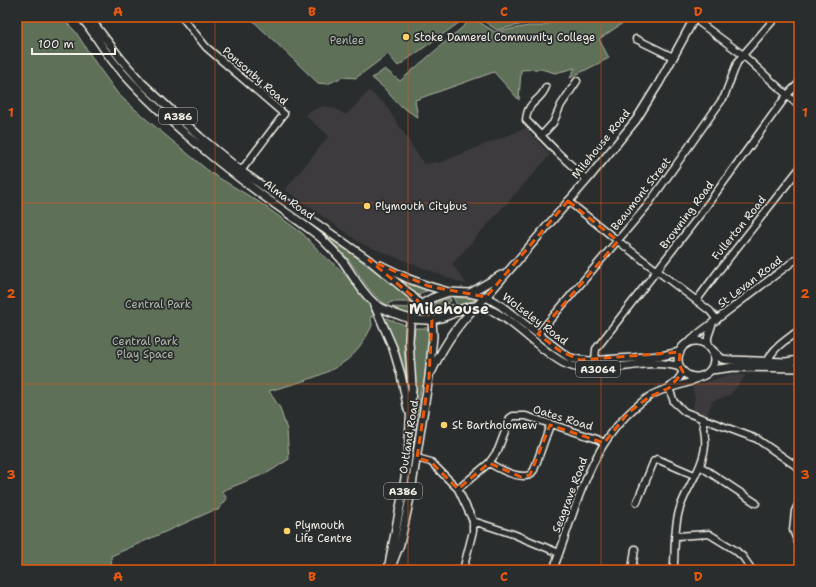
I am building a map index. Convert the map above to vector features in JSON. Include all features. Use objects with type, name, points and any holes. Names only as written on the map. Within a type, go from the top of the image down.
[{"type":"main road","name":"Alma Road","points":[[81,17],[115,64],[137,89],[196,143],[238,177],[311,229],[342,260],[352,276],[373,302],[398,315],[412,319],[432,320]]},
{"type":"main road","name":"Alma Road","points":[[89,17],[120,59],[142,83],[200,137],[240,171],[369,260],[422,305],[432,320]]},
{"type":"main road","name":"Milehouse Road","points":[[486,297],[587,180],[636,120],[648,102],[695,17]]},
{"type":"main road","name":"Alma Road","points":[[369,260],[409,279],[449,292]]},
{"type":"main road","name":"Milehouse Road","points":[[470,293],[506,272]]},
{"type":"main road","name":"Outland Road","points":[[389,570],[408,458],[412,387],[409,341],[412,319],[422,305],[432,298],[449,292]]},
{"type":"main road","name":"Wolseley Road","points":[[449,292],[470,293],[486,297],[500,305],[560,352],[570,358],[595,361],[661,356],[680,352]]},
{"type":"main road","name":"Outland Road","points":[[429,377],[451,335],[476,306],[486,297]]},
{"type":"main road","name":"Outland Road","points":[[373,302],[393,348],[410,420]]},
{"type":"main road","name":"Wolseley Road","points":[[476,306],[489,310],[503,317],[553,357],[565,364],[579,368],[603,368],[662,363],[682,370]]},
{"type":"main road","points":[[432,320],[476,306]]},
{"type":"main road","name":"Outland Road","points":[[389,570],[400,544],[417,458],[429,377],[433,336],[432,320]]},
{"type":"main road","points":[[710,348],[714,357],[714,363],[711,370],[700,377],[688,376],[682,370],[678,360],[680,352],[687,344],[696,341],[702,342],[710,348],[722,359],[786,362],[799,360]]},
{"type":"main road","points":[[711,370],[734,367],[799,368]]},
{"type":"street","name":"Ponsonby Road","points":[[182,17],[206,47],[284,114],[240,171]]},
{"type":"street","name":"Beaumont Street","points":[[538,334],[648,206],[724,97],[737,63],[776,17]]},
{"type":"street","points":[[700,23],[743,55],[799,106]]},
{"type":"street","points":[[636,39],[673,57]]},
{"type":"street","points":[[542,135],[553,123],[561,105],[577,81]]},
{"type":"street","name":"Browning Road","points":[[595,361],[596,349],[658,270],[787,95],[799,83]]},
{"type":"street","points":[[546,87],[543,94],[529,106],[526,120],[587,180]]},
{"type":"street","name":"Fullerton Road","points":[[696,300],[799,169]]},
{"type":"street","points":[[568,201],[618,241],[710,310],[715,322],[709,330],[710,348]]},
{"type":"street","name":"St Levan Road","points":[[687,344],[699,333],[799,257]]},
{"type":"street","points":[[768,361],[771,354],[799,330]]},
{"type":"street","points":[[682,370],[677,381],[669,388],[674,402],[680,409],[692,416],[758,439],[799,468]]},
{"type":"street","name":"Seagrave Road","points":[[553,570],[592,462],[616,425],[628,413],[649,397],[669,388],[694,381],[700,377]]},
{"type":"street","name":"Oates Road","points":[[458,489],[489,463],[498,450],[510,418],[513,416],[526,416],[597,439],[604,443]]},
{"type":"street","points":[[673,570],[677,520],[694,476],[700,466],[705,447],[705,435],[702,419]]},
{"type":"street","points":[[489,463],[521,477],[530,475],[534,470],[550,425]]},
{"type":"street","points":[[417,458],[431,462],[458,489],[473,521],[473,531],[463,570]]},
{"type":"street","points":[[637,502],[654,461],[658,459],[694,476]]},
{"type":"street","points":[[700,466],[756,503]]},
{"type":"street","points":[[799,503],[795,511],[793,530],[799,545]]},
{"type":"street","points":[[473,521],[513,534],[559,553]]},
{"type":"street","points":[[676,536],[709,534],[735,550],[743,557],[752,570]]},
{"type":"street","points":[[632,570],[636,553]]},
{"type":"highlighted area","points":[[568,201],[618,241],[538,334],[560,351],[580,360],[680,352],[679,364],[683,372],[669,388],[649,397],[628,413],[604,443],[550,425],[530,475],[521,477],[489,463],[458,489],[431,462],[417,458],[429,377],[432,320],[417,300],[369,260],[428,286],[486,297]]},
{"type":"shaded area","points":[[369,91],[384,103],[424,164],[439,163],[526,128],[550,155],[452,264],[467,285],[362,244],[285,190],[329,136],[306,116],[310,111],[323,106],[336,109],[346,115]]},
{"type":"shaded area","points":[[731,374],[745,375],[730,395],[712,401],[707,416],[693,410],[695,398],[692,387]]},
{"type":"green space","name":"Central Park","points":[[17,17],[61,17],[75,31],[118,94],[211,173],[259,202],[302,233],[323,255],[342,271],[367,301],[375,317],[371,316],[372,325],[358,349],[337,367],[310,379],[269,391],[280,408],[287,430],[289,459],[269,472],[222,491],[227,499],[218,510],[212,511],[111,556],[112,570],[17,570]]},
{"type":"green space","name":"Penlee","points":[[249,17],[460,17],[463,20],[398,66],[388,54],[356,78],[343,77],[327,84],[318,83]]},
{"type":"green space","points":[[477,17],[554,17],[497,30]]},
{"type":"green space","points":[[561,17],[632,17],[599,39],[609,58],[570,78],[575,68],[555,73],[541,69],[521,70],[519,100],[494,72],[415,100],[418,118],[397,103],[384,88],[372,78],[385,69],[400,81],[473,18],[495,32],[528,26],[543,26]]},
{"type":"green space","points":[[313,225],[414,301],[391,302],[387,305],[381,301],[370,290],[345,255]]},
{"type":"green space","points":[[397,277],[427,291],[423,292],[419,296],[396,278]]},
{"type":"green space","points":[[453,297],[473,299],[477,300],[457,305]]},
{"type":"green space","points":[[450,298],[451,301],[447,304],[448,306],[453,304],[454,307],[437,314],[432,304]]},
{"type":"green space","points":[[416,305],[417,306],[410,315],[391,309],[392,307],[412,308]]},
{"type":"green space","points":[[386,318],[405,325],[406,327],[404,346],[406,375],[404,375],[384,319]]},
{"type":"green space","points":[[415,328],[429,328],[429,334],[424,383],[421,388],[415,430],[413,344]]},
{"type":"place","name":"Stoke Damerel Community College","points":[[406,37]]},
{"type":"place","name":"Plymouth Citybus","points":[[367,206]]},
{"type":"place","name":"St Bartholomew","points":[[444,425]]},
{"type":"place","name":"Plymouth Life Centre","points":[[287,531]]},
{"type":"district","name":"Milehouse","points":[[449,309]]},
{"type":"park label","name":"Central Park Play Space","points":[[145,347]]}]
